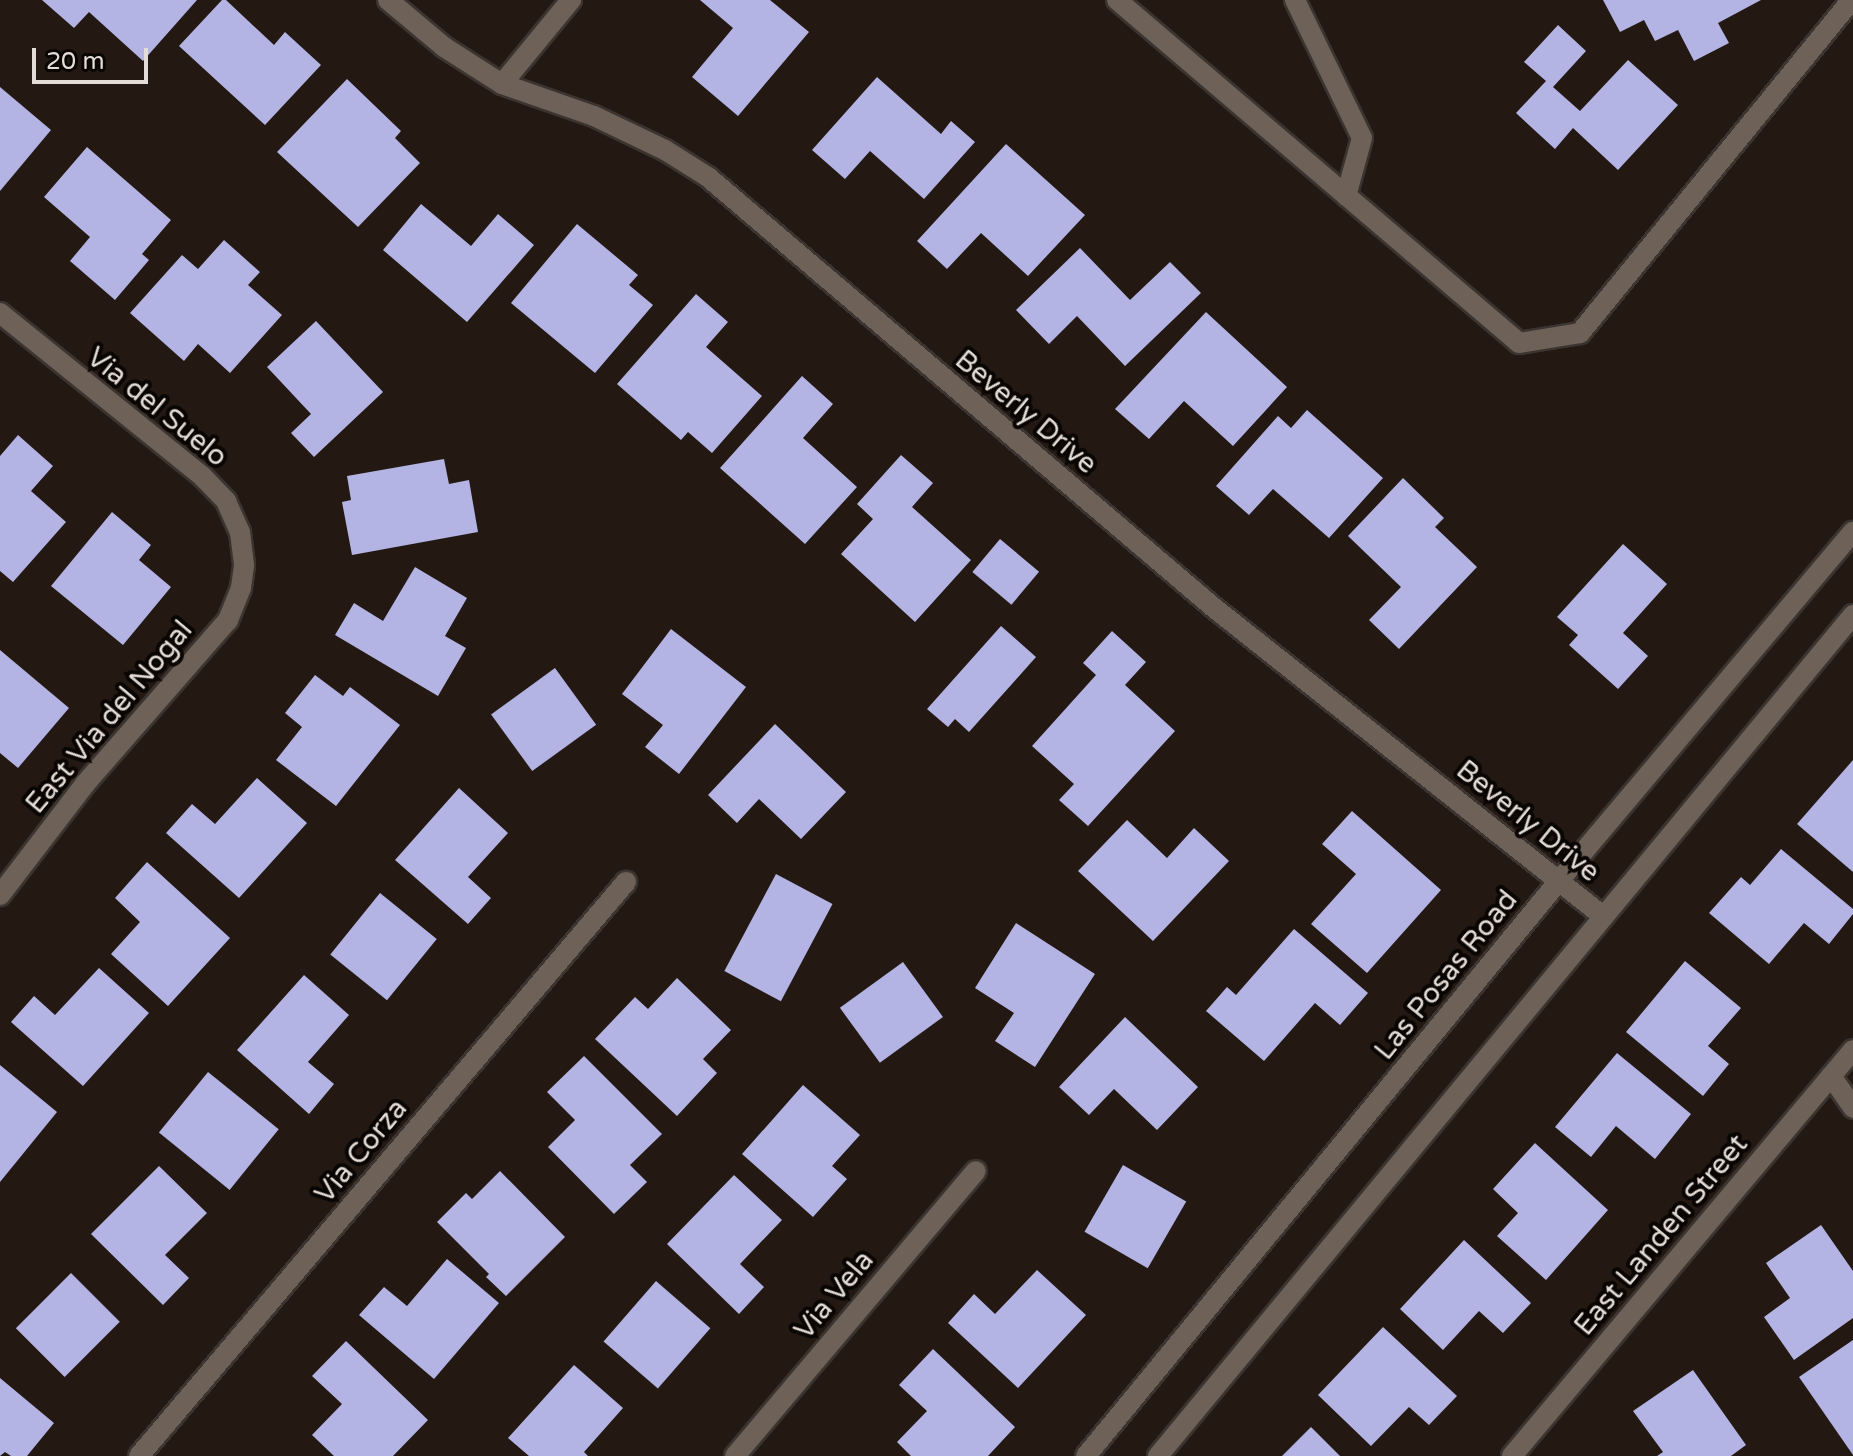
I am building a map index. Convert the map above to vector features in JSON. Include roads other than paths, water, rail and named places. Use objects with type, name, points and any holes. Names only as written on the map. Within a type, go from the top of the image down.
[{"type":"street","name":"Beverly Drive","points":[[388,0],[444,47],[502,84],[594,116],[665,150],[708,177],[1213,607],[1601,915]]},
{"type":"street","points":[[502,84],[571,0]]},
{"type":"street","points":[[1117,0],[1519,343],[1580,333],[1852,0]]},
{"type":"street","points":[[1295,0],[1362,138],[1346,196]]},
{"type":"street","name":"Via del Suelo","points":[[0,313],[202,476],[226,501],[240,532],[244,566]]},
{"type":"street","name":"Las Posas Road","points":[[1086,1456],[1558,882],[1853,532]]},
{"type":"street","name":"East Via del Nogal","points":[[0,895],[85,784],[228,620],[241,588],[244,566]]},
{"type":"street","points":[[1158,1456],[1601,915],[1853,615]]},
{"type":"street","name":"Via Corza","points":[[139,1456],[626,882]]},
{"type":"street","name":"East Landen Street","points":[[1523,1451],[1853,1050]]},
{"type":"street","points":[[1831,1076],[1853,1108]]},
{"type":"street","name":"Via Vela","points":[[735,1456],[976,1171]]}]
